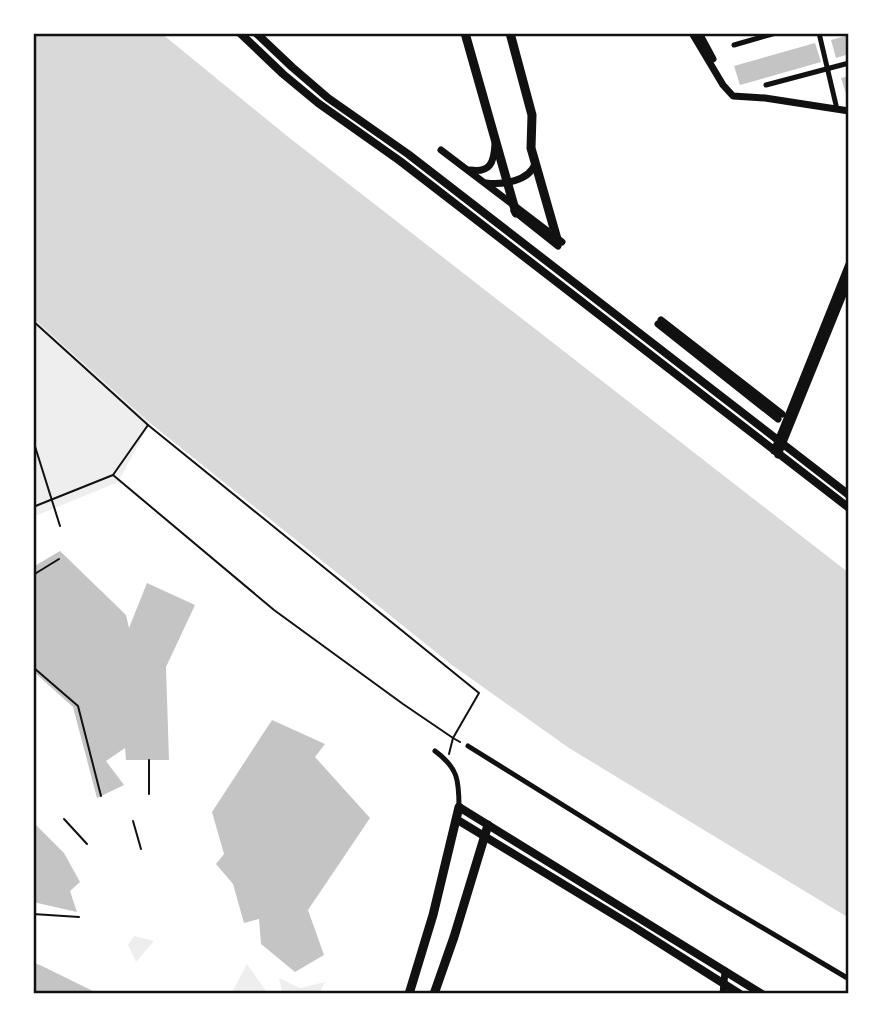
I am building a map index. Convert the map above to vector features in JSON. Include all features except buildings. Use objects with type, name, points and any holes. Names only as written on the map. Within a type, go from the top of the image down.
[{"type":"main road","points":[[240,33],[318,103],[410,168],[849,508]]},
{"type":"main road","points":[[256,33],[328,97],[408,154],[849,495]]},
{"type":"main road","points":[[465,33],[515,209]]},
{"type":"main road","points":[[510,33],[532,115],[531,148],[559,242]]},
{"type":"main road","points":[[409,994],[433,915],[459,807],[762,994]]},
{"type":"main road","points":[[456,819],[736,992]]},
{"type":"main road","points":[[434,994],[488,825]]},
{"type":"street","points":[[692,33],[723,85],[733,96],[849,109]]},
{"type":"street","points":[[699,33],[720,74],[731,89],[849,109]]},
{"type":"street","points":[[734,45],[776,33]]},
{"type":"street","points":[[819,33],[836,105]]},
{"type":"street","points":[[766,85],[849,64]]},
{"type":"street","points":[[468,173],[488,168],[494,156],[494,137]]},
{"type":"street","points":[[441,153],[559,242]]},
{"type":"street","points":[[485,183],[507,182],[531,173],[535,163]]},
{"type":"street","points":[[468,173],[485,183],[515,209]]},
{"type":"street","points":[[776,453],[849,264]]},
{"type":"street","points":[[780,443],[849,279]]},
{"type":"street","points":[[660,322],[780,416]]},
{"type":"street","points":[[468,746],[714,899],[849,979]]},
{"type":"street","points":[[435,751],[447,760],[459,781],[459,807]]},
{"type":"street","points":[[723,994],[725,971]]},
{"type":"street","points":[[734,976],[736,992]]},
{"type":"path","points":[[33,321],[148,425],[480,693],[453,738],[447,760]]},
{"type":"path","points":[[33,507],[113,475],[148,425]]},
{"type":"path","points":[[33,440],[60,526]]},
{"type":"path","points":[[113,475],[274,610],[403,704],[468,746]]},
{"type":"path","points":[[33,575],[59,559]]},
{"type":"path","points":[[33,664],[34,668],[78,706],[101,796]]},
{"type":"path","points":[[149,760],[149,794]]},
{"type":"path","points":[[64,819],[87,844]]},
{"type":"path","points":[[132,821],[141,849]]},
{"type":"path","points":[[33,914],[79,917]]},
{"type":"shaded area","points":[[33,33],[161,33],[287,136],[849,573],[849,918],[569,748],[452,665],[150,423],[33,318]]},
{"type":"shaded area","points":[[33,318],[150,423],[118,482],[33,517]]},
{"type":"shaded area","points":[[134,936],[154,941],[136,962],[128,945]]},
{"type":"shaded area","points":[[247,964],[268,994],[231,994]]},
{"type":"shaded area","points":[[279,978],[300,988],[325,982],[319,994],[283,994]]}]
